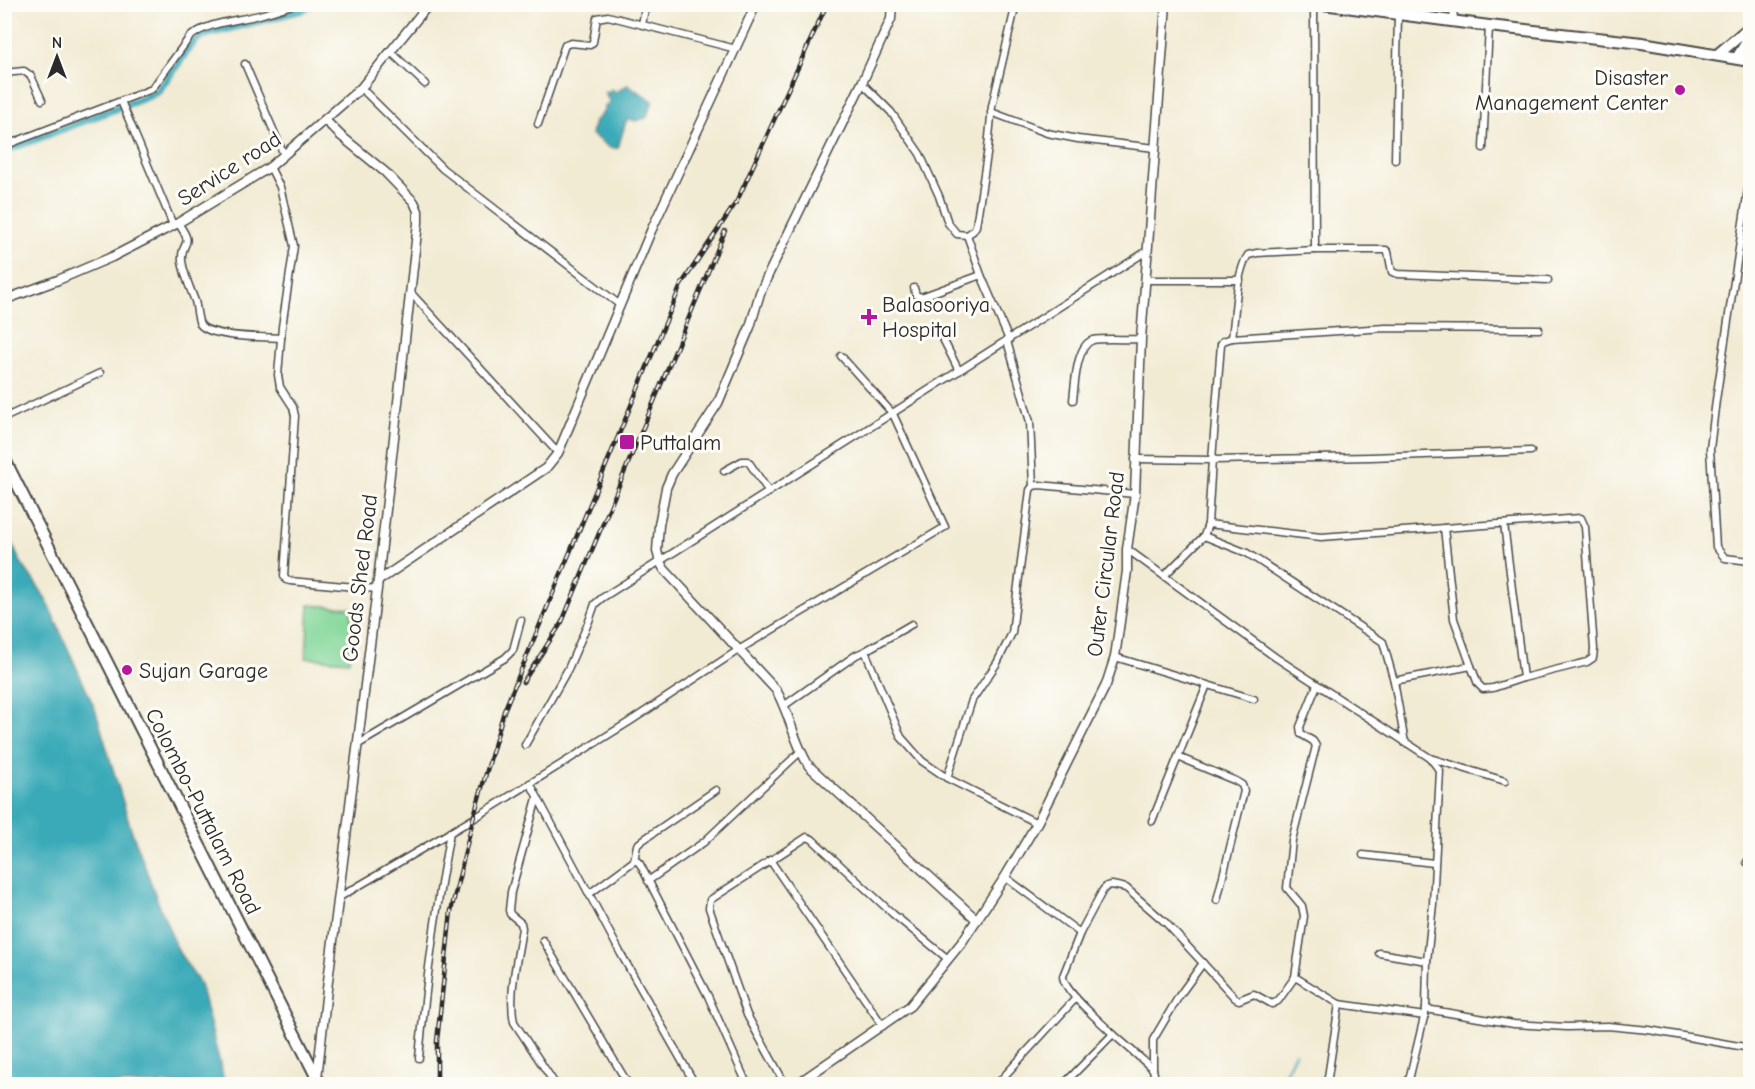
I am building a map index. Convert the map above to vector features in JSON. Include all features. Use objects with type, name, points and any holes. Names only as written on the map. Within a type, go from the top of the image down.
[{"type":"main road","points":[[1323,4],[1454,22],[1642,43],[1750,61]]},
{"type":"main road","points":[[1717,55],[1750,27]]},
{"type":"main road","points":[[1737,58],[1750,37]]},
{"type":"main road","name":"Colombo-Puttalam Road","points":[[4,458],[319,1082]]},
{"type":"street","points":[[4,146],[152,89],[195,33],[209,27],[261,15],[295,4]]},
{"type":"street","name":"Service road","points":[[4,300],[112,257],[175,224],[270,167],[362,88],[429,4]]},
{"type":"street","points":[[642,24],[645,4]]},
{"type":"street","points":[[270,167],[280,187],[294,246],[278,375],[280,387],[294,407],[295,416],[284,576],[290,581],[377,585],[546,468],[558,453],[651,231],[756,4]]},
{"type":"street","points":[[892,4],[891,19],[862,83],[760,293],[750,327],[718,403],[672,474],[666,488],[657,550],[664,569],[776,690],[785,705],[800,752],[809,766],[977,920]]},
{"type":"street","points":[[862,83],[891,112],[920,154],[939,196],[948,223],[957,234],[967,235],[976,226],[991,112],[1016,4]]},
{"type":"street","name":"Outer Circular Road","points":[[797,1084],[910,1006],[948,959],[977,920],[1037,823],[1106,686],[1115,657],[1135,494],[1141,339],[1166,4]]},
{"type":"street","points":[[1314,4],[1314,250]]},
{"type":"street","points":[[1453,4],[1454,22]]},
{"type":"street","points":[[1395,160],[1398,14]]},
{"type":"street","points":[[538,124],[565,45],[590,45],[599,17],[608,16],[736,49]]},
{"type":"street","points":[[1483,148],[1489,26]]},
{"type":"street","points":[[391,51],[425,84]]},
{"type":"street","points":[[245,64],[284,155]]},
{"type":"street","points":[[4,74],[24,70],[31,76],[42,100]]},
{"type":"street","points":[[362,88],[444,169],[620,305]]},
{"type":"street","points":[[121,102],[175,224],[186,234],[188,240],[182,259],[199,322],[204,329],[234,335],[281,338]]},
{"type":"street","points":[[991,112],[1047,133],[1155,148]]},
{"type":"street","name":"Goods Shed Road","points":[[319,1082],[338,898],[377,585],[418,223],[418,211],[414,202],[385,172],[325,120]]},
{"type":"street","points":[[1750,176],[1710,449],[1716,547],[1725,558],[1750,561]]},
{"type":"street","points":[[947,778],[972,700],[997,663],[1012,633],[1030,490],[1033,486],[1030,422],[1008,341],[967,235]]},
{"type":"street","points":[[1232,338],[1243,262],[1248,255],[1257,253],[1386,250],[1392,272],[1398,274],[1548,280]]},
{"type":"street","points":[[525,745],[568,669],[595,604],[1147,251]]},
{"type":"street","points":[[914,288],[916,295],[921,297],[981,275]]},
{"type":"street","points":[[1145,280],[1240,280]]},
{"type":"street","points":[[411,293],[558,453]]},
{"type":"street","points":[[1165,575],[1204,536],[1208,524],[1223,341],[1232,338],[1385,328],[1539,329]]},
{"type":"street","points":[[940,333],[959,371]]},
{"type":"street","points":[[1073,400],[1081,352],[1086,345],[1093,340],[1141,339]]},
{"type":"street","points":[[338,898],[530,783],[740,649],[945,527],[893,414],[841,356]]},
{"type":"street","points":[[4,418],[100,373]]},
{"type":"street","points":[[1135,459],[1371,457],[1531,451]]},
{"type":"street","points":[[724,471],[742,461],[748,461],[769,492]]},
{"type":"street","points":[[1033,486],[1135,494]]},
{"type":"street","points":[[1208,524],[1321,537],[1444,528],[1504,524],[1581,518],[1585,527],[1593,658],[1587,662],[1483,689],[1478,684],[1454,619],[1444,528]]},
{"type":"street","points":[[1504,524],[1523,678]]},
{"type":"street","points":[[1204,536],[1247,553],[1383,642],[1394,681],[1405,743]]},
{"type":"street","points":[[1127,549],[1275,657],[1405,743],[1430,758],[1505,781]]},
{"type":"street","points":[[357,745],[505,658],[513,650],[521,620]]},
{"type":"street","points":[[785,705],[856,655],[912,624]]},
{"type":"street","points":[[865,651],[901,737],[922,760],[947,778],[1037,823]]},
{"type":"street","points":[[1115,657],[1254,699]]},
{"type":"street","points":[[1394,681],[1471,666]]},
{"type":"street","points":[[1152,821],[1207,685]]},
{"type":"street","points":[[1153,1069],[1113,1034],[1063,983],[1063,976],[1080,933],[1103,890],[1107,886],[1119,885],[1126,888],[1166,923],[1235,998],[1239,1000],[1254,994],[1272,1004],[1278,1001],[1295,977],[1304,916],[1302,906],[1287,888],[1292,840],[1316,746],[1313,741],[1302,734],[1300,727],[1317,686]]},
{"type":"street","points":[[648,881],[704,842],[800,752]]},
{"type":"street","points":[[1178,757],[1236,781],[1242,785],[1244,791],[1217,900]]},
{"type":"street","points":[[1408,1084],[1425,1013],[1440,771],[1430,758]]},
{"type":"street","points":[[530,783],[588,894],[695,1084]]},
{"type":"street","points":[[588,894],[633,861],[637,845],[643,840],[716,790]]},
{"type":"street","points":[[537,797],[511,892],[509,910],[510,914],[521,923],[522,928],[513,991],[513,1015],[514,1022],[555,1084]]},
{"type":"street","points":[[419,1058],[426,984],[450,832]]},
{"type":"street","points":[[785,1084],[747,1015],[709,904],[710,900],[807,837],[812,839],[893,914],[948,959]]},
{"type":"street","points":[[1363,855],[1434,863]]},
{"type":"street","points":[[770,860],[883,1026]]},
{"type":"street","points":[[633,861],[640,864],[708,996],[747,1084]]},
{"type":"street","points":[[1005,877],[1080,933]]},
{"type":"street","points":[[543,940],[628,1084]]},
{"type":"street","points":[[1379,953],[1427,961]]},
{"type":"street","points":[[1156,1084],[1153,1069],[1153,1040],[1179,996],[1203,963]]},
{"type":"street","points":[[1295,977],[1339,1004],[1514,1024],[1567,1027],[1608,1026],[1649,1030],[1750,1048]]},
{"type":"street","points":[[997,1084],[1076,998]]},
{"type":"street","points":[[1327,1084],[1339,1004]]},
{"type":"street","points":[[1064,1084],[1113,1034]]},
{"type":"green space","points":[[309,605],[352,608],[349,661],[306,658]]},
{"type":"water","points":[[628,85],[653,101],[646,118],[626,121],[618,148],[610,148],[591,134],[595,121],[603,113],[605,106],[610,104],[605,92],[609,93],[611,89],[616,92]]},
{"type":"water","points":[[4,527],[20,561],[47,602],[95,709],[131,829],[158,902],[178,951],[200,984],[225,1084],[5,1084]]},
{"type":"waterway","points":[[4,151],[158,91],[195,40],[203,35],[301,10],[311,4]]},
{"type":"waterway","points":[[1280,1084],[1295,1053]]},
{"type":"railway","points":[[437,1084],[437,1041],[451,911],[473,819],[504,711],[681,285],[737,201],[827,4]]},
{"type":"railway","points":[[523,682],[562,622],[725,231]]},
{"type":"place","name":"Disaster Management Center","points":[[1680,90]]},
{"type":"place","name":"Balasooriya Hospital","points":[[869,317]]},
{"type":"place","name":"Puttalam","points":[[627,442]]},
{"type":"place","name":"Sujan Garage","points":[[127,670]]}]
